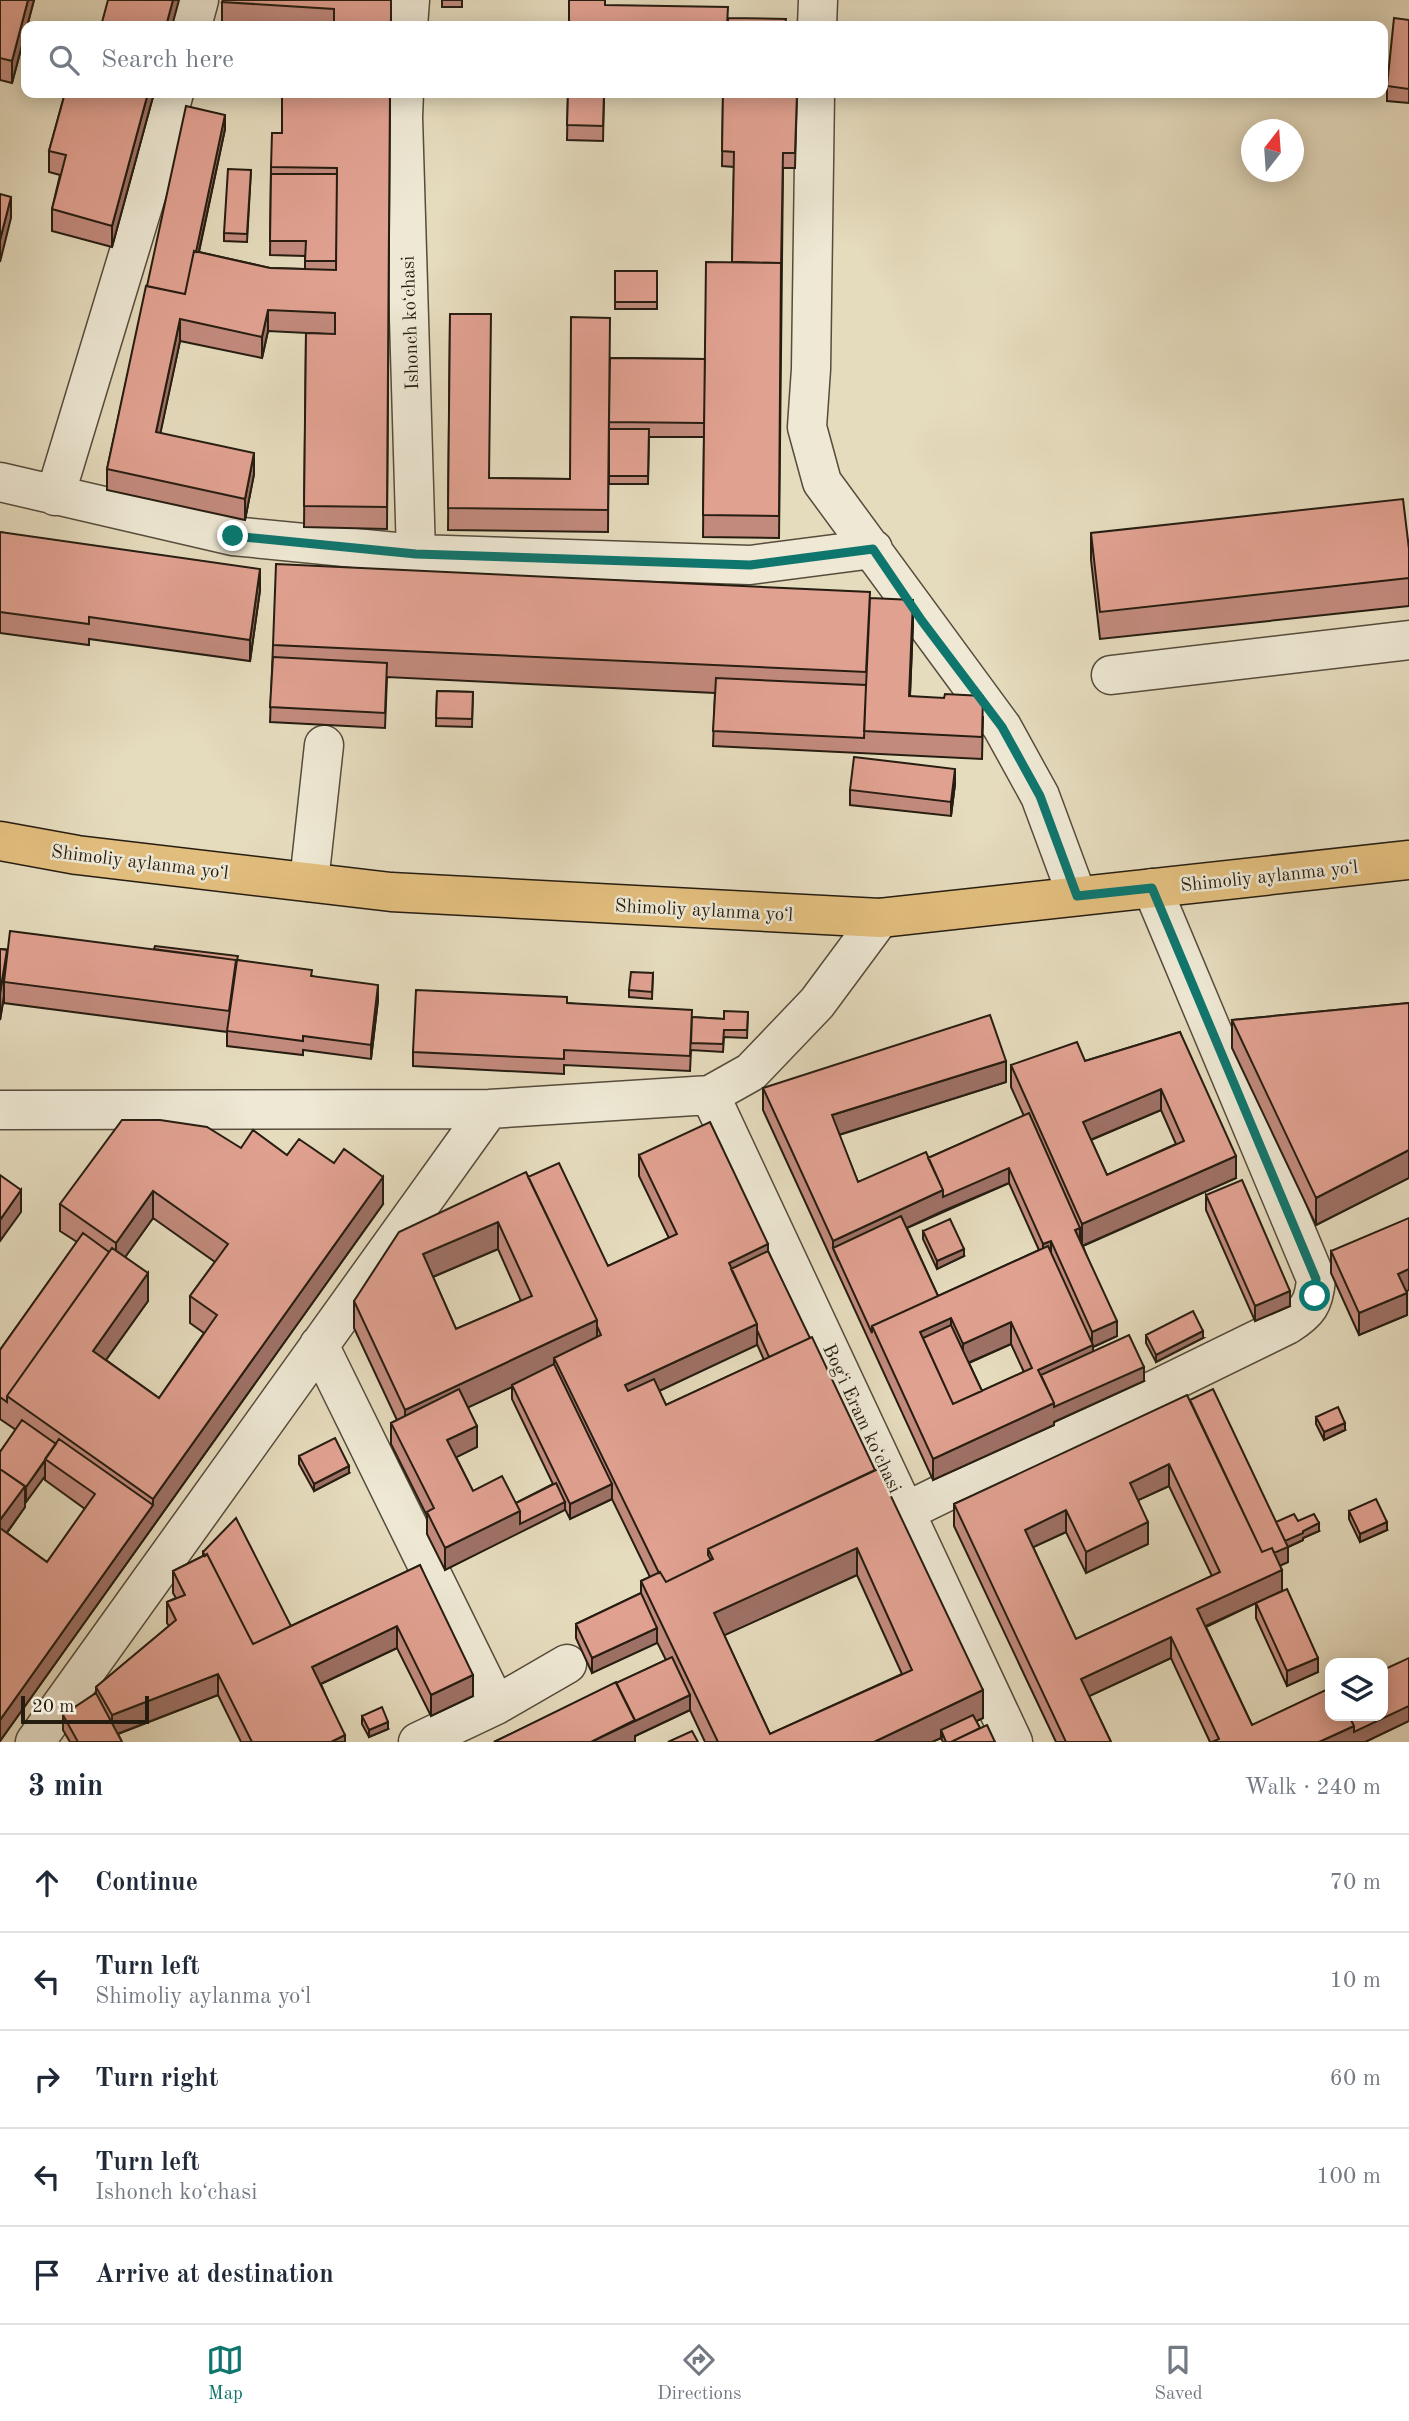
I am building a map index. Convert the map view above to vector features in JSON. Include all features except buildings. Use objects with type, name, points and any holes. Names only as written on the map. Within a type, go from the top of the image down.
[{"type":"main road","name":"Shimoliy aylanma yoʻl","points":[[0,841],[76,855],[405,893],[880,918],[1409,860]]},
{"type":"street","points":[[193,21],[199,0]]},
{"type":"street","points":[[408,21],[410,0]]},
{"type":"street","points":[[817,21],[818,0]]},
{"type":"street","points":[[55,496],[152,176],[173,98]]},
{"type":"street","name":"Ishonch koʻchasi","points":[[404,98],[416,554]]},
{"type":"street","points":[[815,98],[811,369],[807,427],[822,482],[1002,727],[1040,796],[1077,896]]},
{"type":"street","points":[[0,482],[233,536],[416,554],[750,565],[873,549]]},
{"type":"street","points":[[1111,676],[1409,640]]},
{"type":"street","points":[[309,883],[324,745]]},
{"type":"street","points":[[906,1511],[1287,1325],[1305,1314],[1315,1296],[1316,1279],[1152,888]]},
{"type":"street","points":[[0,1110],[489,1109],[710,1095],[751,1072],[808,1013],[880,918]]},
{"type":"street","points":[[1209,1024],[1249,1020]]},
{"type":"street","name":"Bogʻi Eram koʻchasi","points":[[710,1095],[1013,1742]]},
{"type":"street","points":[[35,1742],[489,1109]]},
{"type":"street","points":[[319,1345],[496,1705]]},
{"type":"street","points":[[418,1742],[496,1705],[567,1664]]},
{"type":"route","points":[[233,536],[416,554],[750,565],[873,549],[922,621],[1002,727],[1040,796],[1077,896],[1152,888],[1316,1279],[1315,1296]]}]
